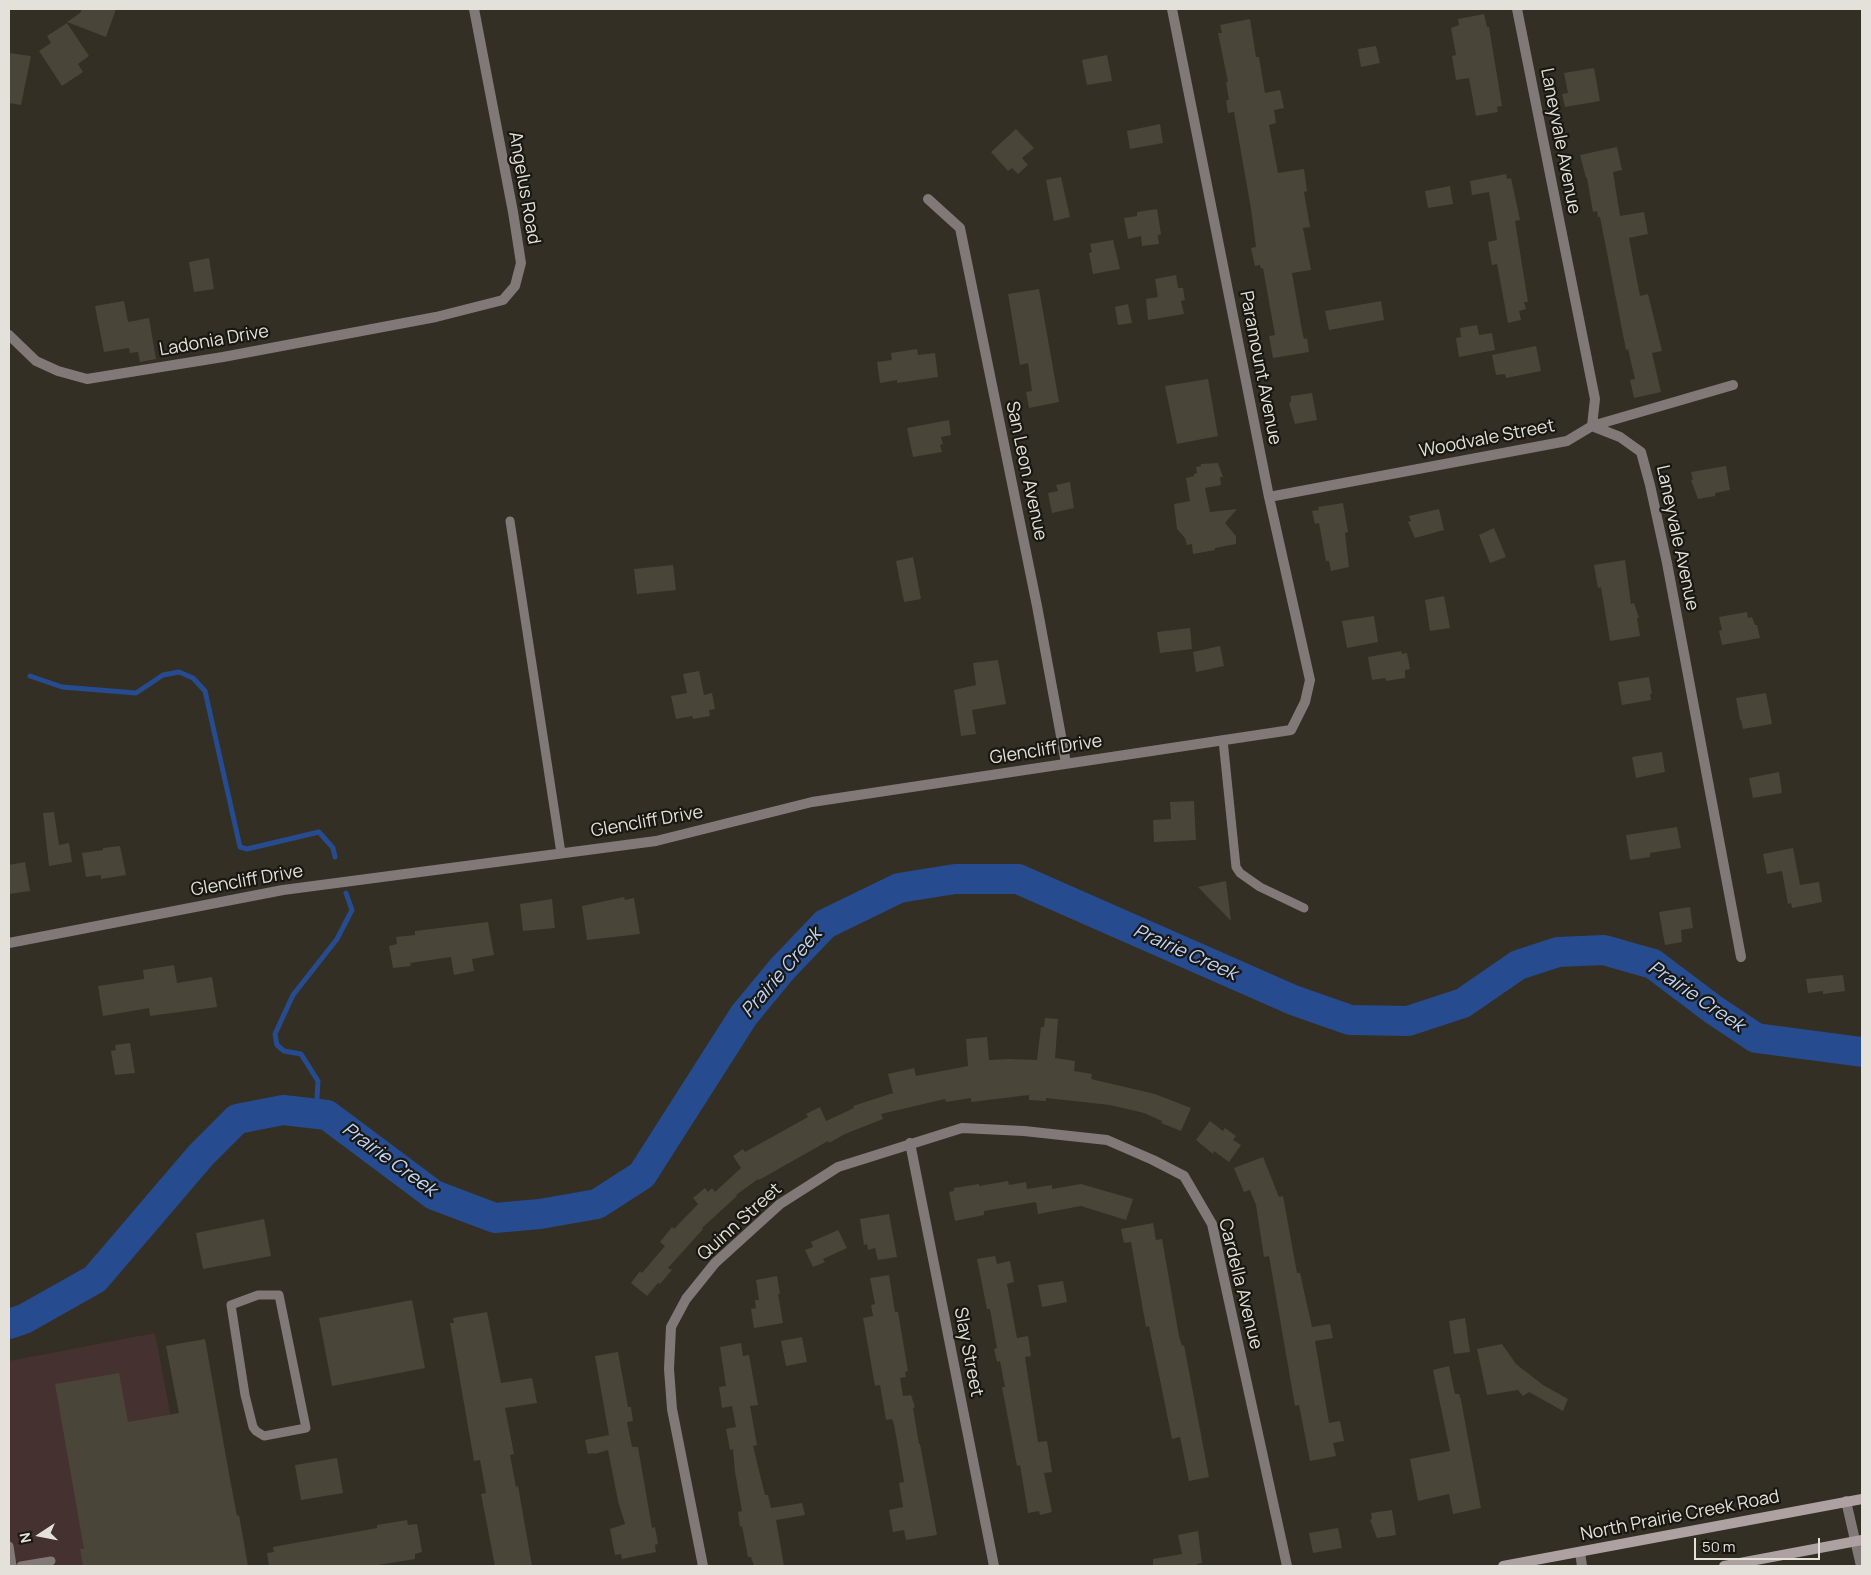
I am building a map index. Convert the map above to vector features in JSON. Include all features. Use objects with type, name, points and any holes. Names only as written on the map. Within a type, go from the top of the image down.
[{"type":"main road","name":"North Prairie Creek Road","points":[[1503,1566],[1846,1500],[1862,1499]]},
{"type":"main road","points":[[1724,1566],[1859,1541]]},
{"type":"street","name":"Angelus Road","points":[[436,317],[503,300],[515,286],[521,263],[474,9]]},
{"type":"street","name":"Paramount Avenue","points":[[1172,9],[1269,497],[1310,680],[1305,702],[1291,730]]},
{"type":"street","name":"Laneyvale Avenue","points":[[1517,9],[1595,399],[1592,426],[1620,437],[1641,452],[1669,572],[1741,957]]},
{"type":"street","name":"San Leon Avenue","points":[[928,199],[960,228],[1037,606],[1066,763]]},
{"type":"street","name":"Ladonia Drive","points":[[9,335],[36,361],[58,371],[87,379],[223,357],[436,317]]},
{"type":"street","name":"Woodvale Street","points":[[1269,497],[1567,440],[1592,426],[1733,385]]},
{"type":"street","name":"Glencliff Drive","points":[[9,944],[283,890],[656,841],[812,802],[1291,730]]},
{"type":"street","name":"Cardella Avenue","points":[[910,1143],[962,1128],[1024,1131],[1107,1140],[1184,1176],[1212,1224],[1287,1566]]},
{"type":"street","name":"Quinn Street","points":[[704,1566],[672,1409],[669,1369],[671,1328],[686,1299],[715,1263],[780,1204],[838,1167],[910,1143]]},
{"type":"street","name":"Slay Street","points":[[910,1143],[994,1566]]},
{"type":"street","points":[[1846,1500],[1859,1541],[1860,1566]]},
{"type":"street","points":[[1580,1552],[1582,1566]]},
{"type":"lane","points":[[510,521],[560,853]]},
{"type":"lane","points":[[1223,740],[1236,867],[1240,873],[1260,887],[1304,908]]},
{"type":"lane","points":[[258,1295],[279,1295],[306,1428],[264,1436],[256,1432],[253,1427],[246,1394],[231,1304],[258,1295]]},
{"type":"lane","points":[[9,1546],[12,1566]]},
{"type":"lane","points":[[21,1566],[51,1561]]},
{"type":"shaded area","points":[[155,1333],[199,1566],[9,1566],[9,1361]]},
{"type":"building","points":[[82,9],[116,9],[106,37],[67,22],[80,13]]},
{"type":"building","points":[[1484,14],[1487,27],[1489,27],[1502,106],[1497,107],[1498,112],[1476,116],[1469,78],[1456,80],[1452,56],[1456,55],[1451,28],[1459,25],[1458,19]]},
{"type":"building","points":[[1250,19],[1256,57],[1259,57],[1265,93],[1280,90],[1284,108],[1274,110],[1276,123],[1269,125],[1278,173],[1304,169],[1307,191],[1304,192],[1310,227],[1303,228],[1311,270],[1292,273],[1302,331],[1304,339],[1307,338],[1309,352],[1273,358],[1269,336],[1275,335],[1263,268],[1261,269],[1260,265],[1255,266],[1251,248],[1256,247],[1251,209],[1234,112],[1228,113],[1226,100],[1229,100],[1226,82],[1228,82],[1218,33],[1222,33],[1220,25]]},
{"type":"building","points":[[67,23],[89,56],[78,64],[83,72],[62,86],[39,51],[51,43],[47,36]]},
{"type":"building","points":[[1376,46],[1380,63],[1361,67],[1358,49]]},
{"type":"building","points":[[9,53],[31,56],[21,105],[9,103]]},
{"type":"building","points":[[1107,55],[1112,81],[1087,85],[1082,60]]},
{"type":"building","points":[[1594,68],[1600,101],[1565,107],[1562,94],[1568,93],[1564,73]]},
{"type":"building","points":[[1160,124],[1163,143],[1130,149],[1127,131]]},
{"type":"building","points":[[1016,129],[1034,148],[1022,158],[1028,165],[1018,174],[1012,168],[1008,171],[991,152]]},
{"type":"building","points":[[1617,147],[1622,170],[1613,172],[1620,216],[1644,212],[1648,234],[1629,238],[1640,296],[1648,294],[1662,351],[1652,353],[1661,392],[1634,398],[1630,380],[1635,379],[1628,349],[1626,350],[1600,217],[1598,217],[1597,211],[1593,212],[1587,178],[1580,155]]},
{"type":"building","points":[[1506,174],[1507,179],[1511,178],[1520,220],[1515,221],[1528,302],[1524,302],[1526,309],[1519,311],[1521,320],[1508,323],[1497,264],[1492,265],[1488,242],[1497,240],[1489,192],[1472,195],[1470,181]]},
{"type":"building","points":[[1061,177],[1070,217],[1054,221],[1046,180]]},
{"type":"building","points":[[1450,186],[1453,204],[1428,208],[1425,191]]},
{"type":"building","points":[[1157,209],[1161,234],[1158,235],[1159,244],[1142,246],[1141,236],[1128,239],[1124,218],[1137,216],[1137,212]]},
{"type":"building","points":[[1113,240],[1120,269],[1093,274],[1089,253],[1092,252],[1090,244]]},
{"type":"building","points":[[209,258],[214,289],[194,292],[189,262]]},
{"type":"building","points":[[1176,275],[1178,288],[1183,288],[1185,300],[1181,301],[1184,314],[1148,320],[1146,299],[1158,297],[1155,279]]},
{"type":"building","points":[[1039,289],[1059,402],[1029,408],[1026,392],[1032,391],[1028,363],[1020,365],[1008,294]]},
{"type":"building","points":[[124,301],[128,322],[149,318],[156,359],[140,362],[138,352],[130,353],[129,348],[104,352],[95,306]]},
{"type":"building","points":[[1381,301],[1384,320],[1329,330],[1325,311]]},
{"type":"building","points":[[1128,304],[1132,323],[1118,325],[1115,307]]},
{"type":"building","points":[[1477,325],[1479,335],[1492,333],[1495,350],[1459,357],[1456,338],[1461,337],[1460,328]]},
{"type":"building","points":[[1536,346],[1541,371],[1506,378],[1505,374],[1496,375],[1492,355]]},
{"type":"building","points":[[917,349],[918,355],[935,353],[938,377],[897,383],[897,380],[880,383],[877,362],[892,360],[891,353]]},
{"type":"building","points":[[1208,379],[1218,436],[1177,444],[1165,386]]},
{"type":"building","points":[[1312,393],[1317,420],[1295,424],[1289,403],[1291,402],[1291,396]]},
{"type":"building","points":[[949,420],[951,435],[941,437],[943,444],[940,445],[942,452],[913,457],[907,428]]},
{"type":"building","points":[[1218,463],[1223,477],[1220,477],[1221,485],[1205,488],[1210,512],[1237,509],[1225,523],[1236,536],[1236,544],[1193,554],[1192,544],[1187,545],[1185,538],[1177,529],[1174,504],[1190,501],[1186,478],[1197,473],[1196,467],[1201,466],[1201,464]]},
{"type":"building","points":[[1726,466],[1730,490],[1715,493],[1715,496],[1698,499],[1691,480],[1693,480],[1691,472]]},
{"type":"building","points":[[1070,482],[1074,508],[1052,513],[1048,493],[1058,491],[1056,485]]},
{"type":"building","points":[[1343,503],[1348,532],[1345,533],[1349,567],[1331,571],[1329,561],[1326,561],[1319,523],[1315,524],[1312,511],[1319,510],[1318,507]]},
{"type":"building","points":[[1439,509],[1444,530],[1415,538],[1408,522],[1411,521],[1409,516]]},
{"type":"building","points":[[1494,528],[1506,557],[1490,563],[1479,535]]},
{"type":"building","points":[[913,557],[921,599],[904,602],[896,561]]},
{"type":"building","points":[[1625,560],[1631,604],[1634,603],[1639,618],[1637,618],[1640,636],[1610,641],[1601,587],[1598,588],[1594,565]]},
{"type":"building","points":[[673,565],[676,590],[637,594],[634,569]]},
{"type":"building","points":[[1444,596],[1450,628],[1430,631],[1425,600]]},
{"type":"building","points":[[1747,612],[1748,618],[1752,617],[1755,625],[1757,625],[1760,638],[1722,645],[1719,631],[1722,630],[1719,617]]},
{"type":"building","points":[[1374,616],[1378,642],[1347,648],[1342,621]]},
{"type":"building","points":[[1190,628],[1192,649],[1160,653],[1157,632]]},
{"type":"building","points":[[1220,646],[1224,666],[1196,672],[1193,652]]},
{"type":"building","points":[[1401,651],[1402,654],[1407,653],[1410,669],[1405,670],[1405,678],[1386,681],[1385,678],[1372,680],[1368,657]]},
{"type":"building","points":[[998,660],[1006,704],[972,710],[976,734],[961,736],[954,690],[976,685],[973,663]]},
{"type":"building","points":[[699,671],[704,695],[712,693],[715,709],[709,710],[710,716],[693,719],[692,716],[676,719],[671,696],[687,693],[683,674]]},
{"type":"building","points":[[1649,677],[1652,694],[1650,694],[1651,700],[1622,705],[1618,682]]},
{"type":"building","points":[[1766,693],[1772,724],[1743,729],[1736,698]]},
{"type":"building","points":[[1662,752],[1665,772],[1636,778],[1632,757]]},
{"type":"building","points":[[1779,772],[1782,793],[1753,798],[1749,778]]},
{"type":"building","points":[[1194,801],[1196,840],[1154,842],[1153,820],[1171,819],[1170,802]]},
{"type":"building","points":[[54,812],[59,845],[69,843],[72,862],[49,866],[43,813]]},
{"type":"building","points":[[1677,827],[1681,848],[1650,853],[1650,857],[1630,860],[1626,835]]},
{"type":"building","points":[[120,846],[126,875],[101,879],[101,875],[86,877],[82,853]]},
{"type":"building","points":[[1793,848],[1800,885],[1819,882],[1822,902],[1792,908],[1791,903],[1788,904],[1782,871],[1767,874],[1763,854]]},
{"type":"building","points":[[25,862],[30,891],[9,894],[9,865]]},
{"type":"building","points":[[1226,881],[1231,921],[1198,887]]},
{"type":"building","points":[[624,897],[625,900],[634,898],[640,934],[587,940],[582,906]]},
{"type":"building","points":[[552,899],[555,928],[523,931],[520,904]]},
{"type":"building","points":[[1690,907],[1693,928],[1681,930],[1682,942],[1665,945],[1659,912]]},
{"type":"building","points":[[488,922],[494,955],[472,959],[474,971],[454,975],[451,957],[410,963],[411,966],[393,968],[389,946],[397,944],[396,937],[415,935],[415,931]]},
{"type":"building","points":[[174,965],[177,983],[212,977],[217,1007],[150,1016],[149,1008],[103,1016],[98,986],[144,979],[143,970]]},
{"type":"building","points":[[1843,975],[1845,991],[1823,994],[1823,991],[1808,993],[1806,979]]},
{"type":"building","points":[[1045,1018],[1058,1019],[1055,1058],[1075,1061],[1074,1071],[1092,1074],[1091,1079],[1155,1094],[1191,1108],[1181,1131],[1161,1123],[1162,1121],[1144,1113],[1110,1105],[1046,1098],[1046,1101],[1029,1100],[1029,1095],[971,1102],[971,1098],[946,1102],[945,1099],[881,1114],[883,1119],[845,1134],[829,1143],[828,1141],[758,1179],[736,1195],[702,1228],[668,1268],[672,1270],[647,1296],[631,1283],[665,1246],[660,1242],[672,1227],[674,1229],[698,1204],[693,1198],[705,1188],[708,1192],[712,1188],[715,1192],[741,1168],[733,1156],[743,1149],[745,1152],[808,1117],[806,1114],[820,1107],[826,1121],[854,1108],[853,1106],[893,1093],[888,1074],[914,1068],[916,1076],[968,1066],[966,1039],[987,1037],[989,1060],[1037,1060],[1041,1027],[1044,1027]]},
{"type":"building","points":[[130,1043],[135,1073],[115,1075],[111,1051],[116,1050],[115,1045]]},
{"type":"building","points":[[1210,1121],[1223,1131],[1225,1128],[1236,1136],[1233,1140],[1241,1145],[1229,1162],[1214,1151],[1213,1154],[1196,1140]]},
{"type":"building","points":[[1263,1157],[1279,1197],[1283,1196],[1297,1273],[1300,1273],[1312,1327],[1330,1324],[1333,1338],[1315,1341],[1329,1423],[1340,1421],[1344,1441],[1333,1443],[1336,1456],[1310,1461],[1299,1405],[1295,1406],[1269,1256],[1264,1257],[1256,1205],[1250,1190],[1244,1192],[1234,1168]]},
{"type":"building","points":[[1008,1181],[1009,1185],[1026,1182],[1027,1189],[1052,1185],[1052,1189],[1081,1184],[1133,1199],[1126,1220],[1081,1206],[1038,1214],[1036,1202],[984,1211],[984,1215],[955,1221],[949,1192],[954,1191],[954,1188]]},
{"type":"building","points":[[889,1214],[897,1257],[878,1260],[875,1248],[868,1250],[867,1244],[864,1245],[860,1219]]},
{"type":"building","points":[[264,1219],[271,1256],[203,1269],[196,1233]]},
{"type":"building","points":[[1153,1223],[1156,1240],[1162,1239],[1179,1336],[1182,1346],[1184,1345],[1209,1477],[1189,1481],[1180,1437],[1172,1439],[1149,1326],[1146,1327],[1131,1242],[1124,1243],[1121,1229]]},
{"type":"building","points":[[838,1230],[847,1248],[823,1259],[825,1262],[813,1267],[805,1250],[813,1247],[811,1242]]},
{"type":"building","points":[[995,1256],[997,1264],[1010,1261],[1014,1282],[1007,1284],[1017,1338],[1028,1336],[1031,1356],[1025,1357],[1038,1442],[1047,1441],[1052,1472],[1044,1473],[1052,1512],[1040,1515],[1039,1511],[1028,1513],[1020,1465],[1017,1466],[1002,1387],[1005,1387],[1000,1361],[997,1362],[994,1349],[997,1348],[990,1309],[987,1309],[977,1259]]},
{"type":"building","points":[[889,1275],[895,1312],[898,1312],[908,1371],[905,1372],[906,1377],[900,1378],[903,1396],[911,1395],[915,1407],[913,1408],[919,1444],[937,1535],[906,1540],[904,1530],[893,1532],[889,1510],[903,1507],[899,1483],[904,1482],[894,1424],[892,1419],[886,1420],[880,1385],[875,1386],[863,1318],[873,1316],[871,1305],[875,1304],[870,1278]]},
{"type":"building","points":[[777,1276],[783,1323],[754,1328],[751,1309],[756,1308],[755,1300],[759,1300],[756,1280]]},
{"type":"building","points":[[1063,1281],[1067,1302],[1042,1307],[1038,1285]]},
{"type":"building","points":[[412,1300],[425,1368],[332,1386],[319,1318]]},
{"type":"building","points":[[487,1312],[501,1383],[532,1378],[537,1403],[505,1408],[514,1454],[510,1455],[516,1487],[518,1486],[532,1566],[495,1566],[481,1494],[486,1493],[480,1460],[474,1461],[450,1323],[454,1323],[453,1318]]},
{"type":"building","points":[[1465,1318],[1470,1352],[1454,1354],[1449,1321]]},
{"type":"building","points":[[802,1337],[807,1362],[786,1366],[781,1341]]},
{"type":"building","points":[[205,1339],[237,1516],[239,1515],[248,1566],[83,1566],[80,1549],[84,1549],[55,1384],[119,1373],[128,1422],[179,1413],[166,1346]]},
{"type":"building","points":[[741,1343],[743,1356],[749,1355],[758,1405],[750,1406],[757,1445],[753,1446],[765,1495],[768,1495],[771,1508],[802,1503],[805,1515],[776,1520],[784,1566],[754,1566],[751,1557],[748,1557],[742,1526],[740,1527],[738,1512],[742,1511],[733,1449],[730,1450],[726,1429],[736,1427],[732,1406],[722,1408],[719,1387],[726,1386],[720,1347]]},
{"type":"building","points":[[1502,1344],[1516,1364],[1543,1385],[1568,1399],[1563,1411],[1529,1392],[1523,1396],[1518,1390],[1487,1395],[1477,1349]]},
{"type":"building","points":[[618,1352],[628,1407],[631,1407],[633,1421],[627,1422],[632,1447],[638,1447],[652,1528],[655,1527],[658,1544],[655,1545],[656,1552],[622,1559],[621,1554],[615,1555],[610,1529],[625,1524],[618,1501],[608,1450],[588,1454],[585,1440],[609,1435],[595,1356]]},
{"type":"building","points":[[1449,1366],[1455,1394],[1459,1394],[1461,1400],[1481,1508],[1453,1514],[1449,1494],[1418,1501],[1410,1459],[1450,1451],[1433,1370]]},
{"type":"building","points":[[337,1458],[343,1493],[301,1500],[295,1465]]},
{"type":"building","points":[[1392,1510],[1396,1535],[1377,1538],[1370,1520],[1372,1519],[1371,1513]]},
{"type":"building","points":[[407,1520],[408,1525],[417,1524],[422,1552],[415,1554],[415,1559],[372,1566],[269,1566],[267,1553],[274,1552],[273,1547],[377,1528],[377,1525]]},
{"type":"building","points":[[1338,1528],[1342,1548],[1313,1553],[1309,1533]]},
{"type":"building","points":[[1198,1531],[1202,1563],[1197,1564],[1198,1566],[1153,1566],[1153,1559],[1182,1554],[1178,1535]]},
{"type":"waterway","points":[[30,676],[62,687],[136,693],[163,675],[179,672],[193,678],[205,691],[240,847],[247,849],[319,832],[333,848],[335,857]]},
{"type":"waterway","name":"Prairie Creek","points":[[9,1324],[24,1319],[95,1279],[201,1155],[237,1119],[283,1110],[327,1115],[434,1195],[495,1218],[540,1214],[597,1204],[642,1175],[744,1015],[782,969],[825,924],[899,888],[955,879],[1018,879],[1293,1000],[1350,1020],[1408,1021],[1463,1003],[1518,965],[1558,952],[1604,950],[1653,964],[1714,1010],[1756,1038],[1862,1052]]},
{"type":"waterway","points":[[316,1114],[318,1081],[301,1054],[284,1051],[277,1045],[275,1034],[293,995],[337,939],[352,910],[346,893]]}]
